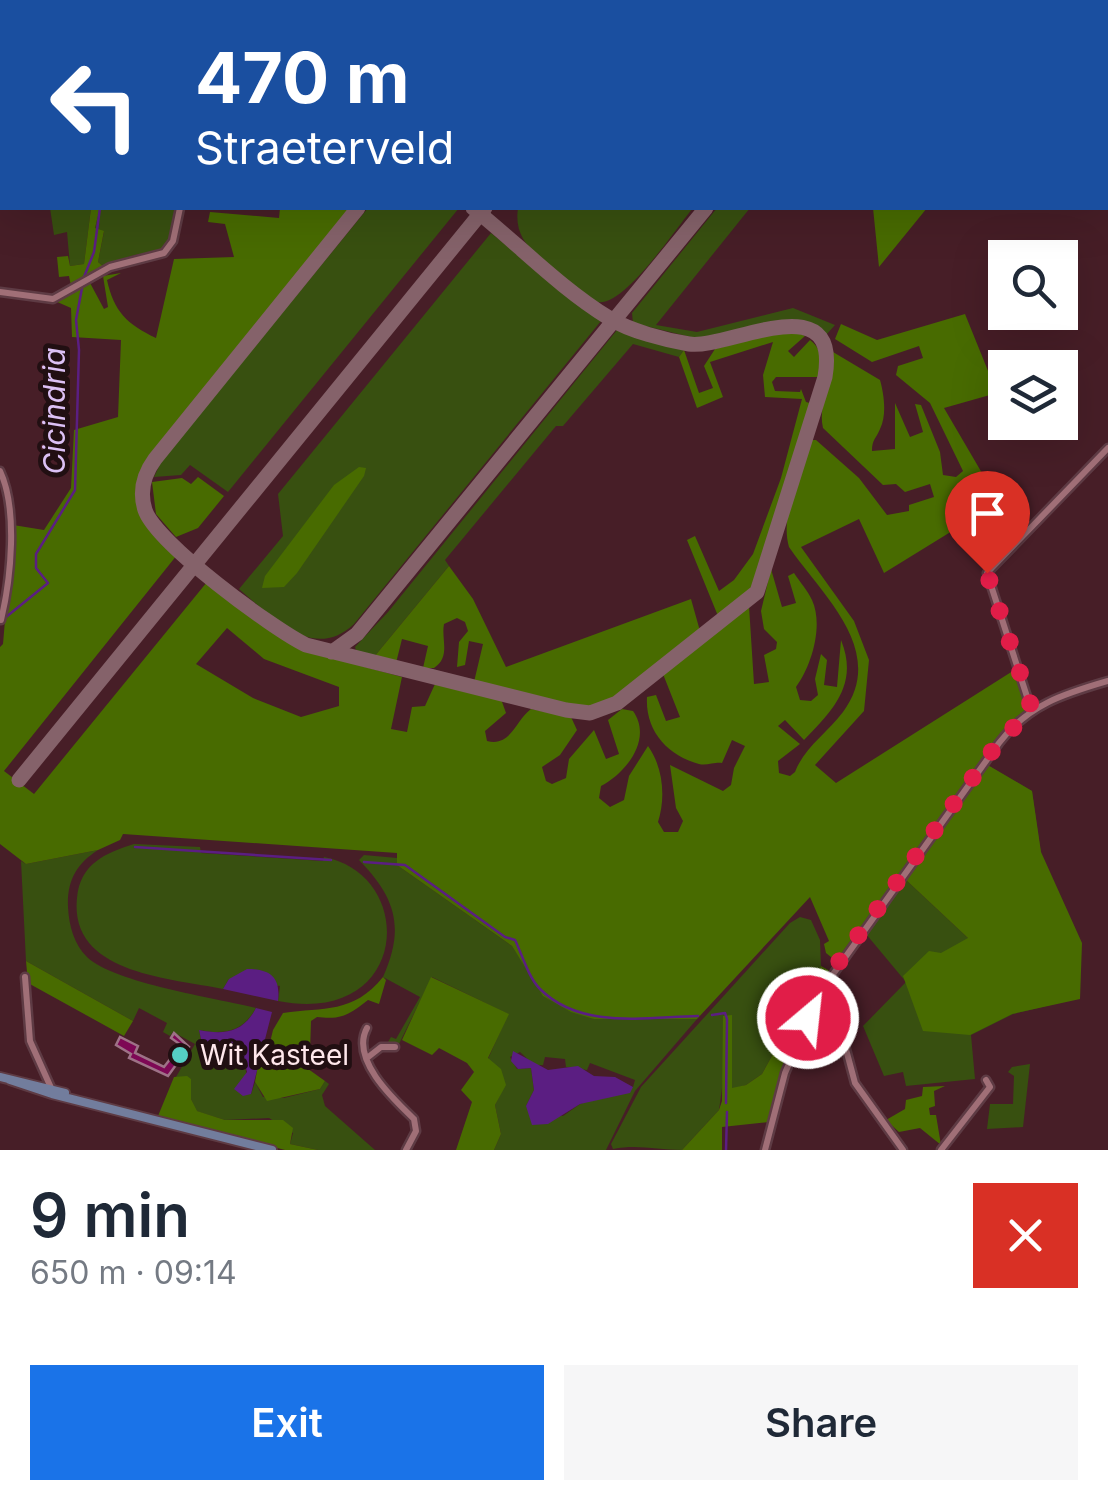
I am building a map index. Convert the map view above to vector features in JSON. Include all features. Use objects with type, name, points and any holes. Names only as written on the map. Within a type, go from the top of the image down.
[{"type":"main road","points":[[0,1077],[272,1150]]},
{"type":"street","points":[[0,292],[53,299],[110,267],[164,252],[173,240],[180,210]]},
{"type":"street","points":[[1032,709],[987,573],[1108,448]]},
{"type":"street","points":[[0,471],[10,497],[11,524],[0,620]]},
{"type":"street","points":[[764,1150],[785,1073],[827,981],[998,743],[1032,709],[1053,698],[1108,681]]},
{"type":"street","points":[[25,977],[30,1041],[52,1091]]},
{"type":"street","points":[[827,981],[855,1083],[903,1150]]},
{"type":"street","points":[[367,1028],[360,1044],[367,1058],[393,1101],[414,1120],[416,1131],[406,1150]]},
{"type":"street","points":[[367,1058],[381,1047],[395,1047]]},
{"type":"street","points":[[942,1150],[990,1086],[986,1080]]},
{"type":"green space","points":[[50,210],[91,210],[84,264],[70,266],[67,232],[54,235]]},
{"type":"green space","points":[[91,210],[100,210],[95,228],[104,231],[98,262],[105,268],[71,286],[69,276],[59,277],[57,257],[68,256],[70,266],[84,264]]},
{"type":"green space","points":[[100,210],[178,210],[168,244],[105,268],[98,262],[104,232],[95,229]]},
{"type":"green space","points":[[280,210],[349,210],[146,460],[139,475],[137,501],[155,535],[177,555],[4,771],[34,794],[207,582],[299,649],[402,677],[391,729],[407,732],[412,707],[425,706],[435,684],[501,699],[506,713],[485,731],[487,741],[507,737],[531,709],[571,717],[577,730],[560,755],[542,767],[546,781],[552,784],[566,778],[569,759],[594,730],[606,759],[619,754],[608,720],[622,709],[633,711],[640,733],[638,744],[627,764],[601,786],[599,798],[610,807],[624,800],[629,776],[648,746],[662,783],[658,822],[664,832],[678,832],[683,821],[676,808],[670,765],[723,791],[731,785],[745,746],[732,740],[722,763],[702,764],[678,755],[654,731],[647,697],[656,695],[666,721],[680,717],[663,674],[749,606],[754,684],[769,682],[764,655],[776,649],[777,642],[764,629],[761,611],[771,569],[782,607],[796,603],[788,576],[794,573],[810,597],[817,622],[807,669],[796,687],[800,700],[811,701],[818,695],[815,679],[821,654],[827,660],[824,685],[837,687],[841,640],[847,670],[833,707],[804,740],[785,720],[778,726],[800,744],[778,761],[779,773],[790,776],[843,712],[855,689],[858,667],[845,625],[789,547],[787,522],[792,493],[812,440],[859,478],[887,515],[909,511],[909,505],[934,497],[930,484],[905,492],[896,484],[883,485],[823,428],[822,409],[833,352],[880,380],[884,417],[872,451],[895,449],[895,403],[910,437],[923,432],[915,404],[921,405],[940,452],[943,475],[956,477],[963,471],[930,403],[896,375],[898,366],[923,358],[919,346],[872,362],[835,339],[841,324],[877,340],[965,314],[988,371],[988,396],[944,408],[982,473],[954,488],[970,520],[884,573],[859,519],[801,547],[854,621],[869,660],[864,711],[815,765],[836,783],[1016,669],[1027,708],[1002,732],[836,961],[826,953],[824,944],[829,941],[810,897],[697,1019],[594,1019],[571,1012],[543,996],[512,946],[397,865],[397,853],[123,834],[120,840],[98,850],[26,864],[0,844],[0,647],[13,525],[44,530],[71,488],[74,430],[118,417],[121,340],[72,337],[71,308],[55,301],[89,281],[104,309],[108,307],[103,276],[121,273],[107,280],[118,309],[137,328],[156,338],[174,259],[234,257],[225,224],[208,222],[210,212],[279,218]],"holes":[[[227,628],[264,659],[339,687],[339,706],[301,717],[253,698],[196,664]]]},
{"type":"green space","points":[[366,210],[457,210],[228,492],[190,465],[181,475],[154,477],[162,460]]},
{"type":"green space","points":[[518,210],[691,210],[635,280],[608,301],[597,302],[578,291],[529,247],[517,218]]},
{"type":"green space","points":[[715,210],[748,210],[656,325],[697,332],[793,308],[835,325],[827,334],[792,319],[699,339],[633,323],[632,313]]},
{"type":"green space","points":[[873,210],[925,210],[879,267]]},
{"type":"green space","points":[[491,233],[601,321],[354,624],[339,635],[323,639],[293,631],[239,589],[283,536],[278,494]]},
{"type":"green space","points":[[789,329],[805,336],[788,351],[794,357],[810,340],[820,352],[819,377],[776,377],[772,382],[775,391],[801,389],[810,403],[756,581],[718,616],[687,540],[695,536],[719,591],[734,580],[753,554],[781,478],[802,399],[765,397],[763,375],[773,342],[710,362],[723,397],[697,408],[679,357],[684,350],[699,393],[713,388],[704,366],[715,349]]},
{"type":"green space","points":[[617,330],[684,350],[679,357],[633,344],[563,426],[556,426],[445,560],[449,566],[374,657],[357,653],[355,647],[388,612]]},
{"type":"green space","points":[[359,467],[366,468],[364,476],[297,573],[284,587],[262,588],[265,576],[334,485]]},
{"type":"green space","points":[[198,477],[224,496],[198,528],[176,537],[156,514],[152,482],[182,478],[191,484]]},
{"type":"green space","points":[[449,566],[473,599],[506,667],[691,599],[700,631],[616,698],[598,707],[579,707],[474,682],[483,644],[469,641],[465,665],[457,667],[459,642],[468,631],[465,622],[457,618],[444,624],[444,653],[434,668],[423,668],[428,646],[402,639],[396,663],[374,657]]},
{"type":"green space","points":[[986,764],[1032,791],[1041,852],[1082,943],[1080,999],[1012,1014],[970,1035],[923,1031],[903,976],[929,951],[941,953],[968,938],[905,879]]},
{"type":"green space","points":[[987,765],[1032,791],[1041,854],[1076,999],[1013,1014],[971,1035],[975,1079],[906,1086],[903,1072],[884,1076],[863,1026],[906,982],[866,934],[905,879],[968,938]]},
{"type":"green space","points":[[134,844],[200,847],[201,853],[323,861],[324,857],[354,869],[375,891],[386,917],[386,946],[375,972],[354,992],[322,1003],[278,1001],[280,986],[229,979],[223,989],[151,975],[106,957],[89,943],[79,923],[79,886],[96,862]]},
{"type":"green space","points":[[98,850],[74,874],[68,898],[73,934],[87,957],[119,975],[142,982],[256,1008],[232,1030],[199,1030],[201,1039],[243,1058],[251,1094],[255,1082],[263,1097],[284,1098],[320,1089],[325,1081],[329,1084],[322,1095],[325,1106],[375,1150],[318,1150],[290,1144],[293,1133],[269,1118],[225,1120],[196,1111],[191,1099],[191,1079],[176,1077],[195,1044],[173,1032],[170,1036],[163,1032],[167,1023],[139,1008],[133,1021],[26,961],[21,861],[26,864]]},
{"type":"green space","points":[[364,855],[397,858],[397,865],[512,946],[594,1019],[697,1019],[635,1091],[606,1150],[494,1150],[501,1134],[495,1105],[502,1091],[488,1059],[508,1014],[432,977],[398,1046],[388,1042],[391,1037],[396,1039],[420,997],[383,977],[394,943],[393,914],[381,887],[359,860]],"holes":[[[520,1052],[534,1065],[543,1065],[545,1057],[565,1059],[566,1067],[587,1070],[590,1063],[635,1080],[633,1087],[580,1104],[563,1116],[526,1106],[534,1090],[531,1068],[517,1069],[510,1057]]]},
{"type":"green space","points":[[800,917],[811,920],[820,940],[821,966],[762,1074],[732,1089],[732,1016],[719,1110],[682,1150],[613,1149],[611,1144],[641,1087],[790,923]]},
{"type":"green space","points":[[26,961],[133,1021],[124,1036],[28,983]]},
{"type":"green space","points":[[821,966],[830,971],[794,1037],[769,1122],[722,1127],[722,1150],[682,1150],[719,1110],[722,1101],[723,1016],[732,1015],[732,1088],[746,1085],[762,1074]]},
{"type":"green space","points":[[383,977],[386,980],[379,1004],[368,1000],[344,1015],[311,1021],[310,1052],[304,1066],[325,1081],[320,1089],[267,1101],[255,1082],[259,1059],[266,1059],[273,1030],[283,1013],[349,1003]]},
{"type":"green space","points":[[431,977],[509,1014],[488,1058],[501,1069],[506,1085],[495,1105],[501,1134],[494,1150],[456,1150],[472,1102],[461,1090],[474,1072],[467,1063],[439,1048],[432,1055],[402,1040]]},
{"type":"green space","points":[[1030,1064],[1023,1127],[987,1129],[990,1104],[1013,1104],[1014,1076],[1008,1072],[1012,1067]]},
{"type":"green space","points":[[174,1077],[191,1079],[191,1099],[197,1111],[225,1120],[283,1120],[293,1128],[290,1144],[318,1150],[285,1150],[158,1116]]},
{"type":"green space","points":[[945,1086],[934,1091],[935,1106],[929,1108],[930,1115],[936,1115],[941,1145],[920,1128],[899,1132],[886,1120],[905,1109],[906,1100],[922,1096],[923,1087]]},
{"type":"shaded area","points":[[247,969],[262,971],[276,980],[278,1001],[223,989],[229,979]]},
{"type":"shaded area","points":[[256,1008],[272,1012],[251,1094],[243,1096],[234,1089],[247,1072],[243,1058],[201,1039],[199,1030],[232,1030],[245,1023]]},
{"type":"shaded area","points":[[513,1051],[548,1070],[578,1066],[594,1076],[615,1077],[633,1087],[630,1093],[580,1104],[548,1124],[532,1125],[526,1106],[534,1090],[531,1068],[518,1069],[511,1061]]},
{"type":"building","name":"Wit Kasteel","points":[[174,1033],[189,1047],[168,1076],[129,1058],[131,1054],[116,1045],[120,1037],[138,1046],[135,1053],[164,1067],[181,1045],[171,1038]]},
{"type":"waterway","name":"Cicindria","points":[[84,277],[94,252],[100,210]]},
{"type":"waterway","name":"Cicindria","points":[[6,617],[48,583],[36,568],[36,554],[75,490],[79,350],[76,320],[82,288]]},
{"type":"waterway","points":[[135,847],[331,860]]},
{"type":"waterway","points":[[364,862],[405,865],[505,937],[515,940],[540,989],[575,1011],[636,1019],[698,1016]]},
{"type":"waterway","points":[[712,1015],[725,1013],[727,1019],[726,1103]]},
{"type":"waterway","points":[[726,1150],[727,1112]]},
{"type":"taxiway","points":[[356,210],[155,459],[144,483],[145,510],[154,525],[192,563],[268,622],[306,645],[590,713],[617,703],[757,592],[825,377],[825,349],[816,333],[799,327],[689,344],[627,327],[573,293],[475,210]]},
{"type":"taxiway","points":[[19,780],[483,210]]},
{"type":"taxiway","points":[[332,652],[357,634],[704,210]]},
{"type":"place","name":"Wit Kasteel","points":[[180,1055]]},
{"type":"route","points":[[808,1018],[836,966],[998,743],[1032,709],[987,573]]}]
